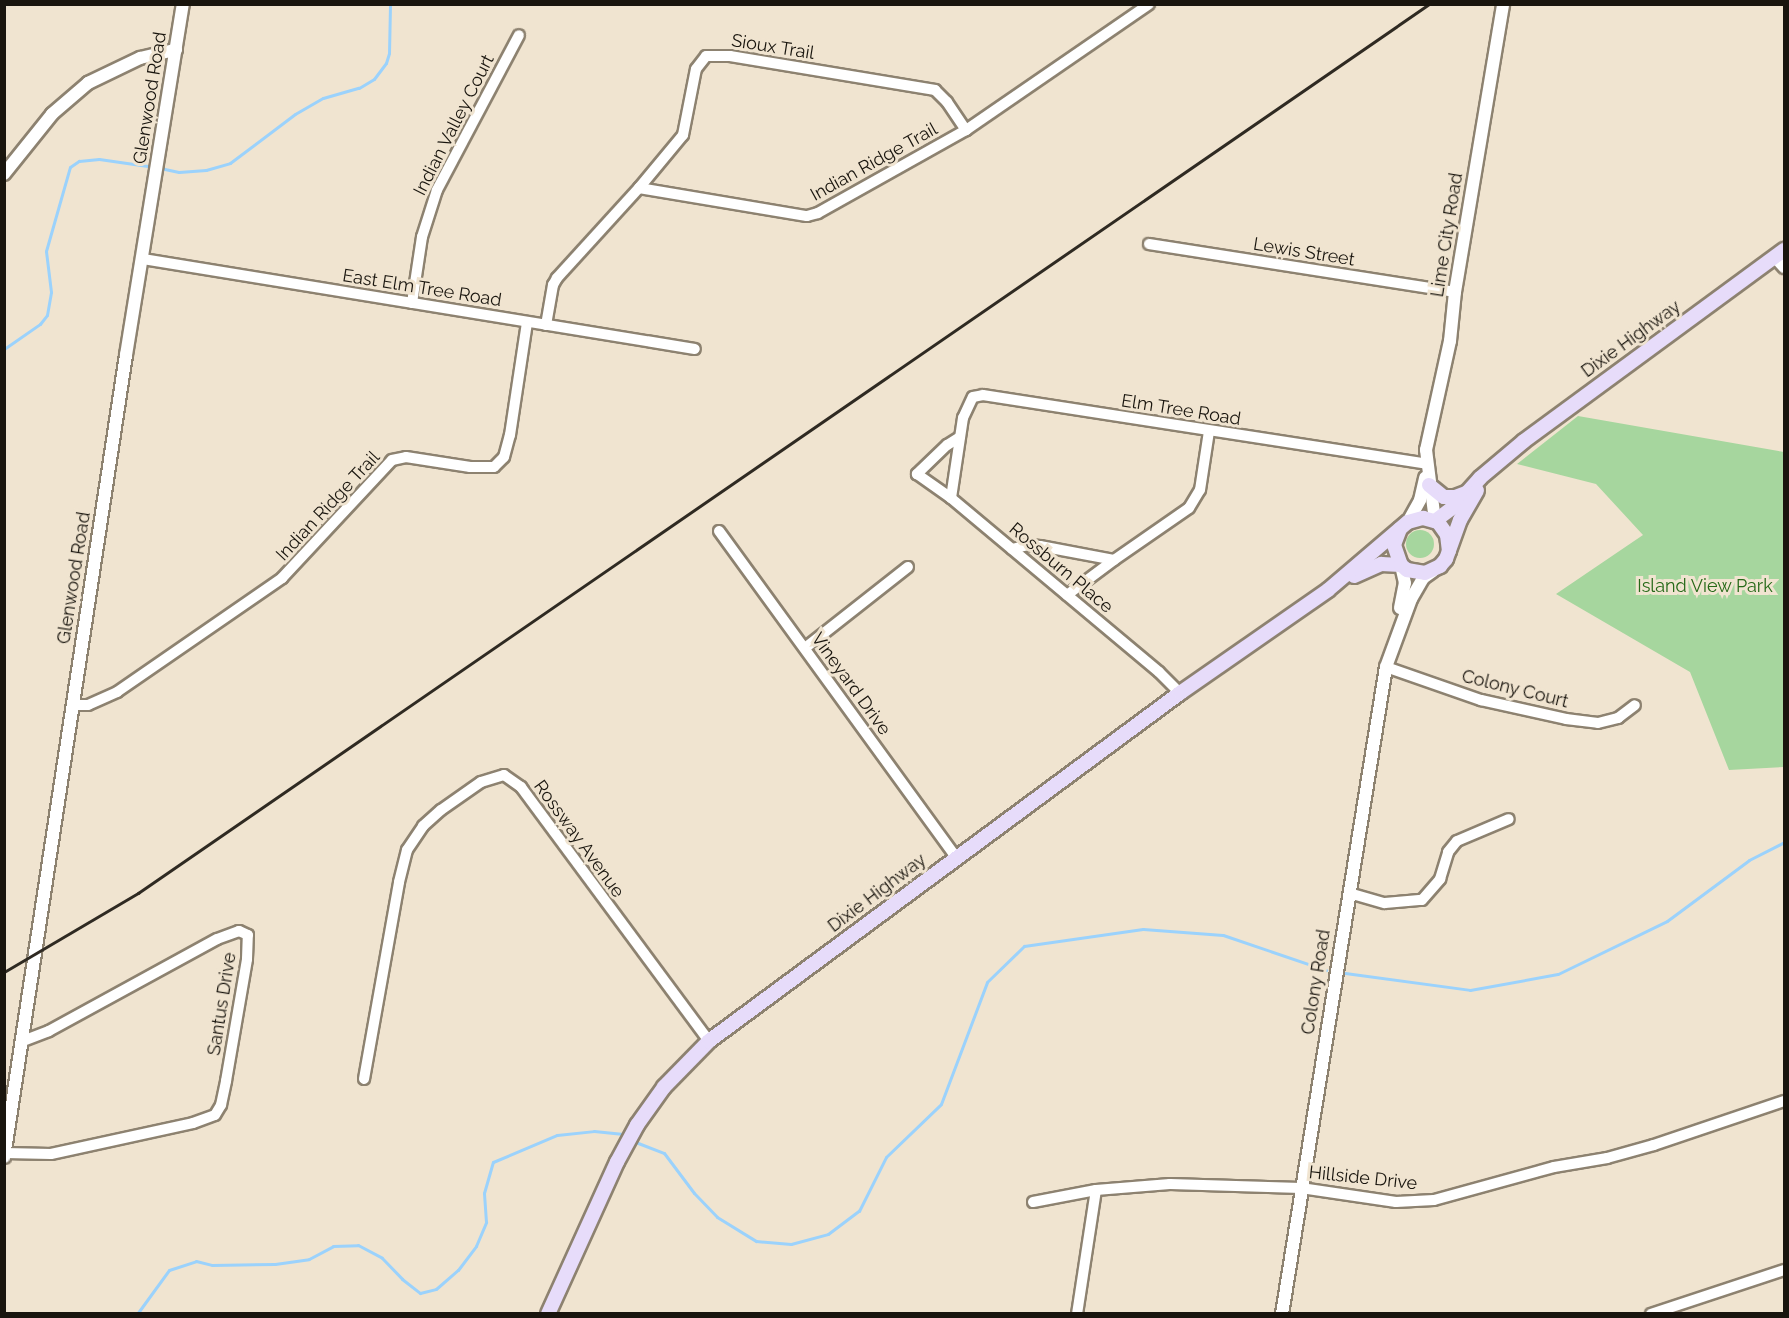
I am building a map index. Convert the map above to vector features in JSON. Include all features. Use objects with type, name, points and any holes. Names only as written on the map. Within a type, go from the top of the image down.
[{"type":"main road","name":"Dixie Highway","points":[[1435,521],[1455,506],[1466,493],[1524,441],[1779,253]]},
{"type":"main road","name":"Dixie Highway","points":[[1328,590],[1374,565],[1401,565],[1416,573],[1433,571],[1446,559],[1464,513],[1484,480],[1502,461]]},
{"type":"main road","points":[[1428,474],[1444,497],[1455,497],[1466,493]]},
{"type":"main road","points":[[1401,565],[1394,545],[1405,525],[1423,518],[1435,521],[1447,535],[1449,551]]},
{"type":"main road","name":"Dixie Highway","points":[[548,1314],[617,1162],[637,1125],[664,1087],[709,1041],[1180,693],[1328,590],[1405,525]]},
{"type":"street","name":"Glenwood Road","points":[[5,1155],[183,4]]},
{"type":"street","name":"Indian Ridge Trail","points":[[639,188],[807,216],[832,207],[966,130],[1149,4]]},
{"type":"street","name":"Lime City Road","points":[[1435,521],[1426,450],[1448,352],[1455,292],[1503,4]]},
{"type":"street","name":"Indian Valley Court","points":[[412,303],[422,237],[437,190],[519,35]]},
{"type":"street","points":[[4,174],[52,114],[88,83],[140,58],[176,50]]},
{"type":"street","name":"Sioux Trail","points":[[639,188],[683,135],[696,69],[706,56],[730,56],[935,90],[947,102],[966,130]]},
{"type":"street","points":[[546,325],[553,285],[557,278],[639,188]]},
{"type":"street","name":"Lewis Street","points":[[1149,244],[1455,292]]},
{"type":"street","points":[[1779,253],[1785,268]]},
{"type":"street","name":"East Elm Tree Road","points":[[143,259],[695,349]]},
{"type":"street","name":"Indian Ridge Trail","points":[[73,705],[88,705],[117,692],[282,578],[392,459],[406,457],[470,467],[494,467],[504,457],[510,435],[527,322]]},
{"type":"street","name":"Elm Tree Road","points":[[951,498],[960,437],[969,403],[973,397],[983,395],[1209,431],[1428,474]]},
{"type":"street","points":[[1067,595],[1189,508],[1200,490],[1209,431]]},
{"type":"street","name":"Rossburn Place","points":[[960,437],[917,474],[951,498],[1159,672],[1180,693]]},
{"type":"street","name":"Lime City Road","points":[[1405,525],[1420,501],[1428,474]]},
{"type":"street","name":"Vineyard Drive","points":[[719,531],[956,857]]},
{"type":"street","points":[[1012,549],[1028,544],[1114,560]]},
{"type":"street","name":"Colony Road","points":[[1282,1314],[1393,625],[1405,593],[1401,565]]},
{"type":"street","points":[[805,648],[908,567]]},
{"type":"street","name":"Colony Road","points":[[1388,662],[1398,629],[1411,599],[1423,578],[1433,571]]},
{"type":"street","name":"Colony Court","points":[[1388,662],[1481,700],[1566,719],[1598,723],[1610,721],[1635,705]]},
{"type":"street","name":"Rossway Avenue","points":[[364,1079],[399,882],[410,844],[423,826],[441,810],[481,782],[504,775],[521,787],[709,1041]]},
{"type":"street","points":[[1349,893],[1385,903],[1422,900],[1440,879],[1448,852],[1457,841],[1509,819]]},
{"type":"street","name":"Santus Drive","points":[[5,1155],[51,1154],[193,1123],[215,1115],[221,1105],[226,1081],[247,959],[248,934],[239,931],[217,939],[49,1031],[23,1041]]},
{"type":"street","name":"Hillside Drive","points":[[1033,1202],[1096,1190],[1170,1184],[1301,1188],[1396,1202],[1434,1200],[1554,1167],[1607,1158],[1644,1148],[1785,1101]]},
{"type":"street","points":[[1077,1314],[1096,1190]]},
{"type":"street","points":[[1651,1314],[1785,1270]]},
{"type":"green space","name":"Island View Park","points":[[1578,416],[1784,452],[1784,767],[1729,770],[1690,672],[1556,594],[1643,535],[1596,484],[1517,464]]},
{"type":"green space","points":[[1420,530],[1430,534],[1434,544],[1430,554],[1420,558],[1410,554],[1406,544],[1410,534]]},
{"type":"waterway","points":[[160,168],[179,172],[206,170],[230,163],[295,114],[323,98],[359,88],[374,79],[386,63],[389,53],[390,4]]},
{"type":"waterway","points":[[4,349],[40,324],[47,315],[51,292],[46,251],[70,167],[79,161],[99,159],[154,167]]},
{"type":"waterway","points":[[1345,973],[1470,990],[1558,974],[1667,921],[1749,860],[1784,842]]},
{"type":"waterway","points":[[638,1143],[664,1153],[694,1193],[717,1217],[756,1241],[791,1244],[828,1234],[859,1211],[886,1157],[941,1104],[987,982],[1024,946],[1143,929],[1223,935],[1326,970]]},
{"type":"waterway","points":[[137,1314],[169,1270],[196,1261],[212,1265],[275,1264],[309,1259],[333,1246],[358,1245],[382,1258],[402,1279],[420,1293],[436,1289],[458,1270],[476,1246],[486,1222],[484,1193],[493,1162],[557,1135],[594,1131],[621,1134]]},
{"type":"railway","points":[[4,972],[138,893],[1429,4]]}]
